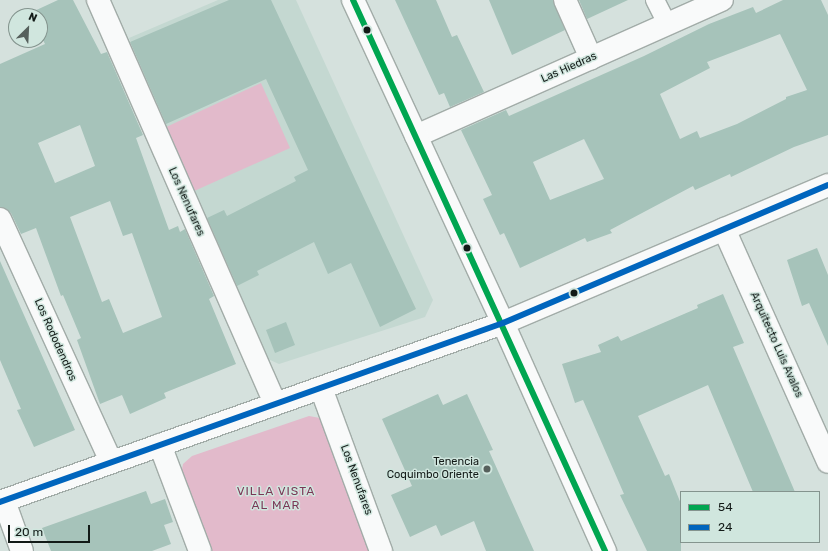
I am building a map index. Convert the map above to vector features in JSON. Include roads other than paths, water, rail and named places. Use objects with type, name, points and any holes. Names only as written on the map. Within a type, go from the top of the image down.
[{"type":"street","name":"Los Nenufares","points":[[98,0],[275,404]]},
{"type":"street","points":[[353,0],[503,323],[605,551]]},
{"type":"street","points":[[564,0],[591,58]]},
{"type":"street","points":[[655,0],[667,24]]},
{"type":"street","name":"Las Hiedras","points":[[416,136],[722,0]]},
{"type":"street","points":[[22,551],[2,501],[503,323],[828,185]]},
{"type":"street","name":"Los Rododendros","points":[[0,219],[111,462]]},
{"type":"street","name":"Arquitecto Luis Avalos","points":[[724,229],[828,462]]},
{"type":"street","name":"Los Nenufares","points":[[321,388],[381,551]]},
{"type":"street","points":[[160,445],[200,551]]},
{"type":"place","name":"Tenencia Coquimbo Oriente","points":[[487,469]]},
{"type":"district","name":"VILLA VISTA AL MAR","points":[[276,499]]}]
